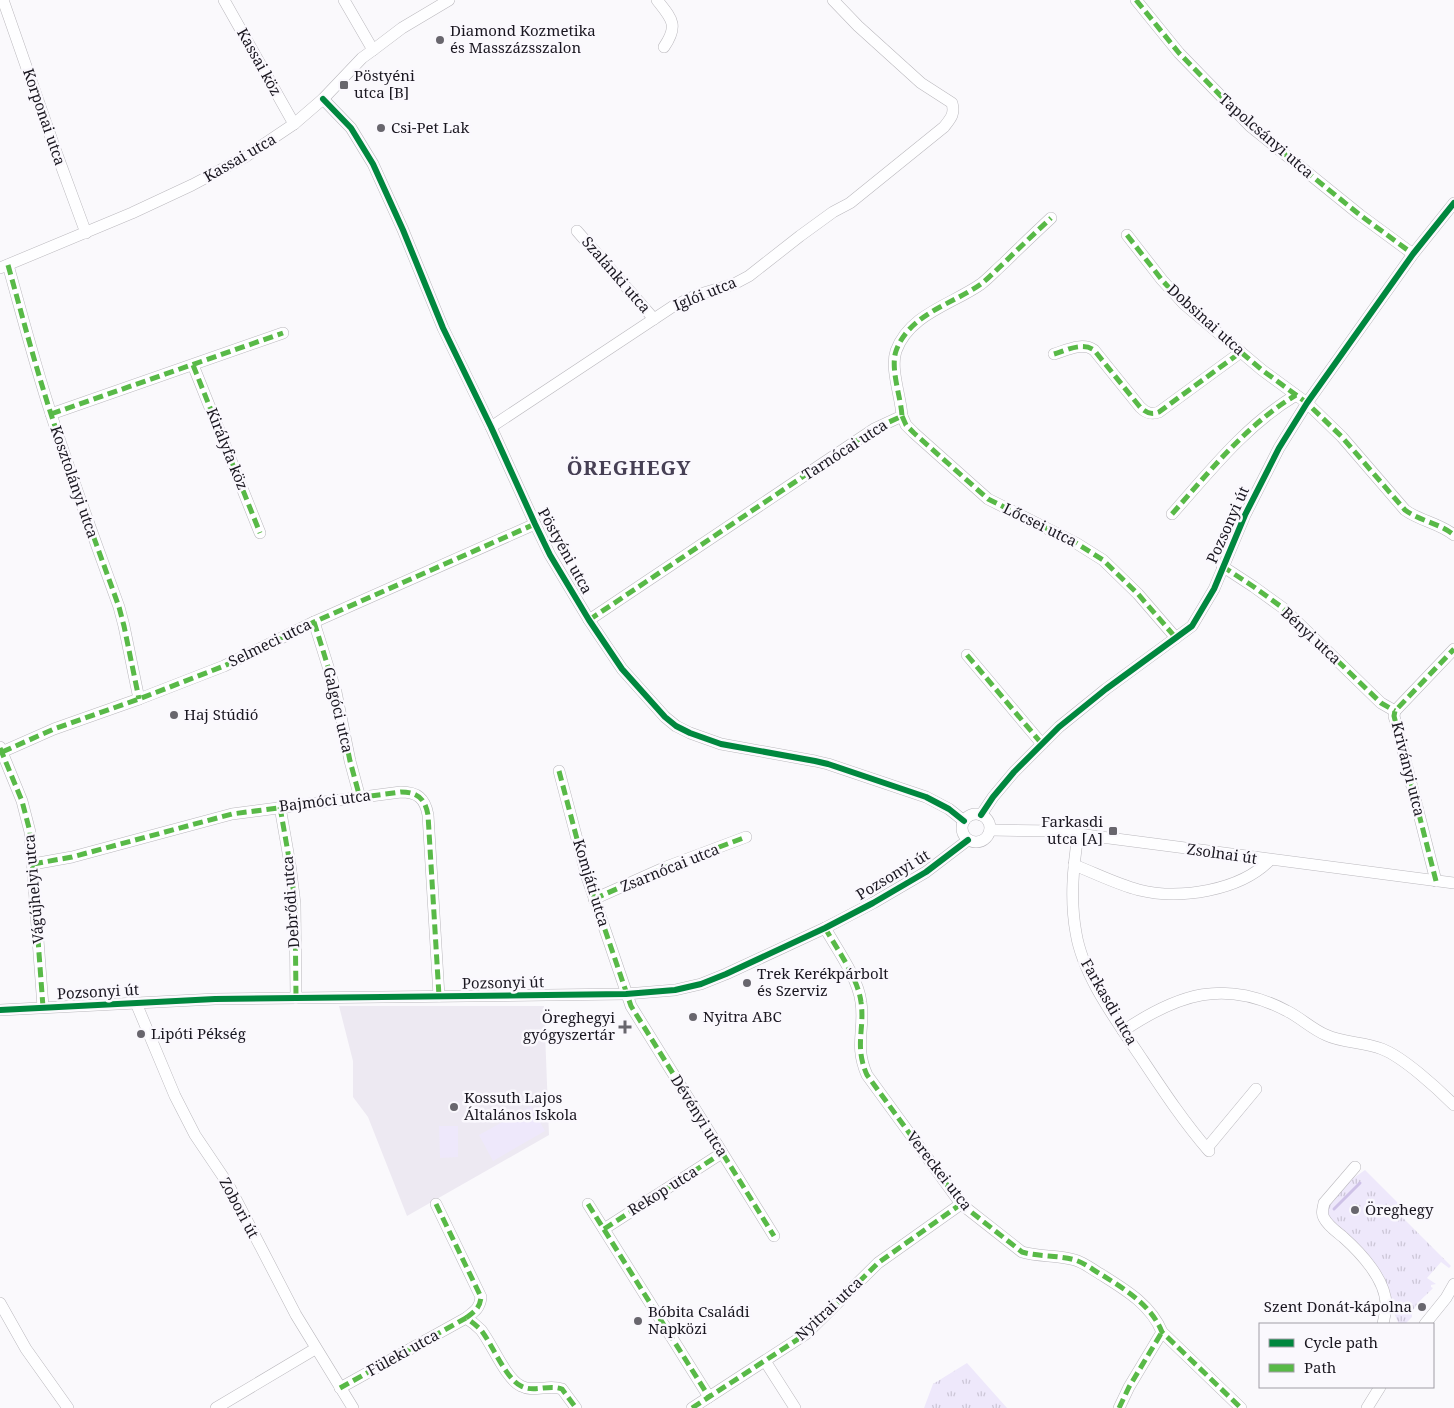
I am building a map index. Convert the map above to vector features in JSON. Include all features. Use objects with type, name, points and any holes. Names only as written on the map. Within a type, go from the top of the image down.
[{"type":"street","name":"Korponai utca","points":[[3,0],[86,233]]},
{"type":"street","name":"Kassai köz","points":[[224,0],[294,124]]},
{"type":"street","points":[[344,0],[373,50]]},
{"type":"street","name":"Kassai utca","points":[[4,266],[86,233],[228,167],[262,147],[294,124],[323,99],[362,58],[402,28],[449,0]]},
{"type":"street","points":[[657,0],[666,12],[673,28],[671,36],[664,47]]},
{"type":"street","name":"Iglói utca","points":[[491,427],[687,299],[734,284],[749,276],[833,212],[850,203],[866,191],[944,127],[954,111],[952,103],[921,83],[858,26],[833,0]]},
{"type":"street","name":"Tapolcsányi utca","points":[[1136,0],[1179,53],[1250,126],[1360,215],[1413,254]]},
{"type":"street","name":"Pöstyéni utca","points":[[323,99],[351,128],[373,164],[403,230],[443,328],[550,555],[589,620],[622,669],[653,705],[665,717],[705,740],[837,767],[926,797],[949,809],[964,821]]},
{"type":"street","name":"Pozsonyi út","points":[[981,815],[993,797],[1042,744],[1106,689],[1192,626],[1207,602],[1245,515],[1279,448],[1307,403],[1413,254],[1454,203]]},
{"type":"street","name":"Tarnócai utca","points":[[589,620],[874,429],[902,416],[895,364],[899,345],[907,333],[931,312],[982,283],[1051,218]]},
{"type":"street","name":"Szalánki utca","points":[[577,231],[654,319]]},
{"type":"street","name":"Dobsinai utca","points":[[1127,235],[1172,291],[1262,370],[1307,403],[1342,437],[1405,510],[1454,535]]},
{"type":"street","name":"Kosztolányi utca","points":[[4,266],[74,484],[119,607],[139,699]]},
{"type":"street","points":[[51,414],[283,333]]},
{"type":"street","points":[[1054,354],[1088,346],[1094,350],[1140,407],[1146,412],[1153,414],[1159,412],[1241,352]]},
{"type":"street","name":"Királyfa köz","points":[[193,364],[260,533]]},
{"type":"street","points":[[1172,514],[1230,447],[1251,427],[1296,395]]},
{"type":"street","name":"Lőcsei utca","points":[[902,416],[906,425],[914,433],[988,499],[1076,543],[1103,560],[1138,594],[1176,638]]},
{"type":"street","name":"Selmeci utca","points":[[2,756],[54,729],[224,666],[314,622],[534,524]]},
{"type":"street","name":"Bényi utca","points":[[1222,566],[1254,586],[1282,608],[1381,703],[1395,710]]},
{"type":"street","name":"Galgóci utca","points":[[314,622],[336,692],[350,761],[360,798]]},
{"type":"street","name":"Kriványi utca","points":[[1436,881],[1394,716],[1395,710],[1454,649]]},
{"type":"street","points":[[967,655],[1042,744]]},
{"type":"street","name":"Vágújhelyi utca","points":[[2,756],[27,816],[32,846],[43,1007]]},
{"type":"street","name":"Komjáti utca","points":[[559,771],[587,877],[626,994]]},
{"type":"street","name":"Bajmóci utca","points":[[33,864],[72,857],[219,817],[280,807],[410,792],[423,799],[427,807],[439,996]]},
{"type":"street","name":"Debrődi utca","points":[[280,807],[295,904],[296,998]]},
{"type":"street","points":[[971,815],[981,815],[988,821],[990,830],[987,837],[980,841],[968,840],[962,829],[964,821],[971,815]]},
{"type":"street","name":"Zsolnai út","points":[[990,830],[1039,830],[1454,883]]},
{"type":"street","name":"Farkasdi utca","points":[[1078,835],[1072,890],[1073,916],[1079,948],[1093,980],[1123,1031],[1178,1113],[1208,1150],[1256,1088]]},
{"type":"street","name":"Zsarnócai utca","points":[[594,899],[666,868],[746,837]]},
{"type":"street","name":"Pozsonyi út","points":[[0,1010],[296,998],[660,992],[701,984],[825,928],[904,886],[968,840]]},
{"type":"street","points":[[1074,865],[1121,885],[1140,890],[1174,894],[1202,891],[1232,884],[1261,870],[1270,860]]},
{"type":"street","name":"Vereckei utca","points":[[825,928],[847,966],[861,1000],[860,1049],[867,1075],[961,1204],[1022,1252],[1083,1263],[1128,1292],[1147,1307],[1158,1320],[1162,1332],[1241,1408]]},
{"type":"street","points":[[1123,1031],[1160,1008],[1184,998],[1216,993],[1248,996],[1288,1011],[1327,1036],[1384,1049],[1435,1086],[1454,1104]]},
{"type":"street","name":"Dévényi utca","points":[[626,994],[635,1015],[774,1236]]},
{"type":"street","name":"Zobori út","points":[[136,1003],[175,1096],[195,1135],[228,1184],[296,1315],[315,1349],[353,1408]]},
{"type":"street","name":"Rekop utca","points":[[604,1229],[722,1153]]},
{"type":"street","points":[[1355,1167],[1324,1203],[1323,1218],[1359,1253],[1376,1276],[1382,1287],[1386,1304],[1383,1323]]},
{"type":"street","name":"Füleki utca","points":[[340,1388],[466,1318],[476,1311],[480,1305],[481,1297],[436,1204]]},
{"type":"street","points":[[588,1204],[709,1397]]},
{"type":"street","name":"Nyitrai utca","points":[[692,1408],[806,1334],[884,1258],[961,1204]]},
{"type":"street","points":[[1426,1323],[1446,1298],[1454,1284]]},
{"type":"street","points":[[0,1303],[26,1349],[63,1407]]},
{"type":"street","points":[[466,1318],[481,1331],[513,1381],[534,1390],[550,1387],[562,1389],[576,1408]]},
{"type":"street","points":[[0,1330],[11,1323]]},
{"type":"street","points":[[1119,1408],[1129,1387],[1162,1332]]},
{"type":"street","points":[[216,1408],[315,1349]]},
{"type":"street","points":[[766,1361],[795,1408]]},
{"type":"street","points":[[1367,1408],[1379,1388]]},
{"type":"shaded area","name":"Kossuth Lajos Általános Iskola","points":[[339,1006],[544,1006],[549,1135],[407,1216],[368,1117],[353,1097],[353,1061]]},
{"type":"green space","points":[[531,1106],[545,1131],[493,1161],[479,1135]]},
{"type":"green space","points":[[439,1126],[458,1126],[458,1157],[440,1158]]},
{"type":"green space","points":[[1365,1170],[1405,1210],[1401,1216],[1451,1266],[1449,1268],[1441,1262],[1427,1278],[1436,1284],[1431,1285],[1433,1288],[1417,1305],[1412,1317],[1406,1323],[1399,1323],[1391,1307],[1383,1276],[1375,1265],[1331,1222],[1327,1211],[1330,1204],[1333,1198]]},
{"type":"green space","points":[[967,1363],[1007,1408],[924,1408],[933,1384]]},
{"type":"waterway","points":[[1334,1209],[1360,1183]]},
{"type":"marked path","points":[[1136,0],[1179,53],[1250,126],[1360,215],[1413,254]]},
{"type":"marked path","points":[[589,620],[874,429],[902,416],[894,366],[894,358],[902,338],[921,319],[984,282],[1051,218]]},
{"type":"marked path","points":[[1127,235],[1162,280],[1184,304],[1262,370],[1307,403],[1342,437],[1405,510],[1454,535]]},
{"type":"marked path","points":[[8,265],[51,414],[119,607],[139,699]]},
{"type":"marked path","points":[[51,414],[283,333]]},
{"type":"marked path","points":[[1054,354],[1079,347],[1094,350],[1140,407],[1147,412],[1154,413],[1159,412],[1241,352]]},
{"type":"marked path","points":[[193,365],[260,533]]},
{"type":"marked path","points":[[1172,514],[1245,434],[1296,395]]},
{"type":"marked path","points":[[902,416],[906,425],[914,433],[988,499],[1076,543],[1103,560],[1138,594],[1176,638]]},
{"type":"marked path","points":[[2,752],[54,729],[224,666],[314,622],[535,524]]},
{"type":"marked path","points":[[1222,566],[1283,608],[1381,703],[1395,711]]},
{"type":"marked path","points":[[314,622],[336,692],[350,761],[360,798]]},
{"type":"marked path","points":[[1436,881],[1394,716],[1395,711],[1454,649]]},
{"type":"marked path","points":[[967,655],[1042,744]]},
{"type":"marked path","points":[[0,748],[22,801],[30,832],[43,1007]]},
{"type":"marked path","points":[[559,771],[587,877],[631,1006],[774,1236]]},
{"type":"marked path","points":[[33,864],[72,857],[232,814],[401,792],[412,793],[425,804],[428,815],[439,996]]},
{"type":"marked path","points":[[280,807],[295,904],[296,998]]},
{"type":"marked path","points":[[594,899],[666,867],[746,837]]},
{"type":"marked path","points":[[825,928],[856,983],[859,993],[862,1012],[860,1046],[863,1065],[867,1075],[961,1204],[1022,1252],[1079,1261],[1120,1286],[1145,1306],[1162,1332],[1241,1408]]},
{"type":"marked path","points":[[604,1229],[722,1153]]},
{"type":"marked path","points":[[436,1204],[481,1297],[477,1309],[466,1318]]},
{"type":"marked path","points":[[588,1204],[709,1397]]},
{"type":"marked path","points":[[692,1408],[806,1334],[878,1263],[961,1204]]},
{"type":"marked path","points":[[340,1388],[466,1318],[481,1330],[515,1382],[531,1389],[552,1387],[562,1389],[576,1408]]},
{"type":"marked path","points":[[1119,1408],[1129,1387],[1162,1332]]},
{"type":"cycle path","points":[[323,99],[351,128],[373,164],[403,230],[443,328],[550,555],[589,620],[622,669],[665,717],[676,726],[690,733],[721,744],[828,764],[926,797],[949,809],[964,821]]},
{"type":"cycle path","points":[[981,815],[1014,772],[1059,727],[1106,689],[1192,626],[1214,589],[1245,515],[1279,448],[1307,403],[1413,254],[1454,203]]},
{"type":"cycle path","points":[[0,1010],[215,999],[626,994],[675,990],[701,984],[726,974],[825,928],[926,872],[968,840]]},
{"type":"place","name":"Diamond Kozmetika és Masszázsszalon","points":[[440,40]]},
{"type":"place","name":"Pöstyéni utca [B]","points":[[344,85]]},
{"type":"place","name":"Csi-Pet Lak","points":[[381,128]]},
{"type":"place","name":"Haj Stúdió","points":[[174,715]]},
{"type":"place","name":"Farkasdi utca [A]","points":[[1113,831]]},
{"type":"place","name":"Trek Kerékpárbolt és Szerviz","points":[[747,983]]},
{"type":"place","name":"Nyitra ABC","points":[[693,1017]]},
{"type":"place","name":"Öreghegyi gyógyszertár","points":[[625,1027]]},
{"type":"place","name":"Lipóti Pékség","points":[[141,1034]]},
{"type":"place","name":"Kossuth Lajos Általános Iskola","points":[[454,1107]]},
{"type":"place","name":"Öreghegy","points":[[1355,1210]]},
{"type":"place","name":"Szent Donát-kápolna","points":[[1422,1307]]},
{"type":"place","name":"Bóbita Családi Napközi","points":[[638,1321]]},
{"type":"district","name":"ÖREGHEGY","points":[[629,468]]}]
